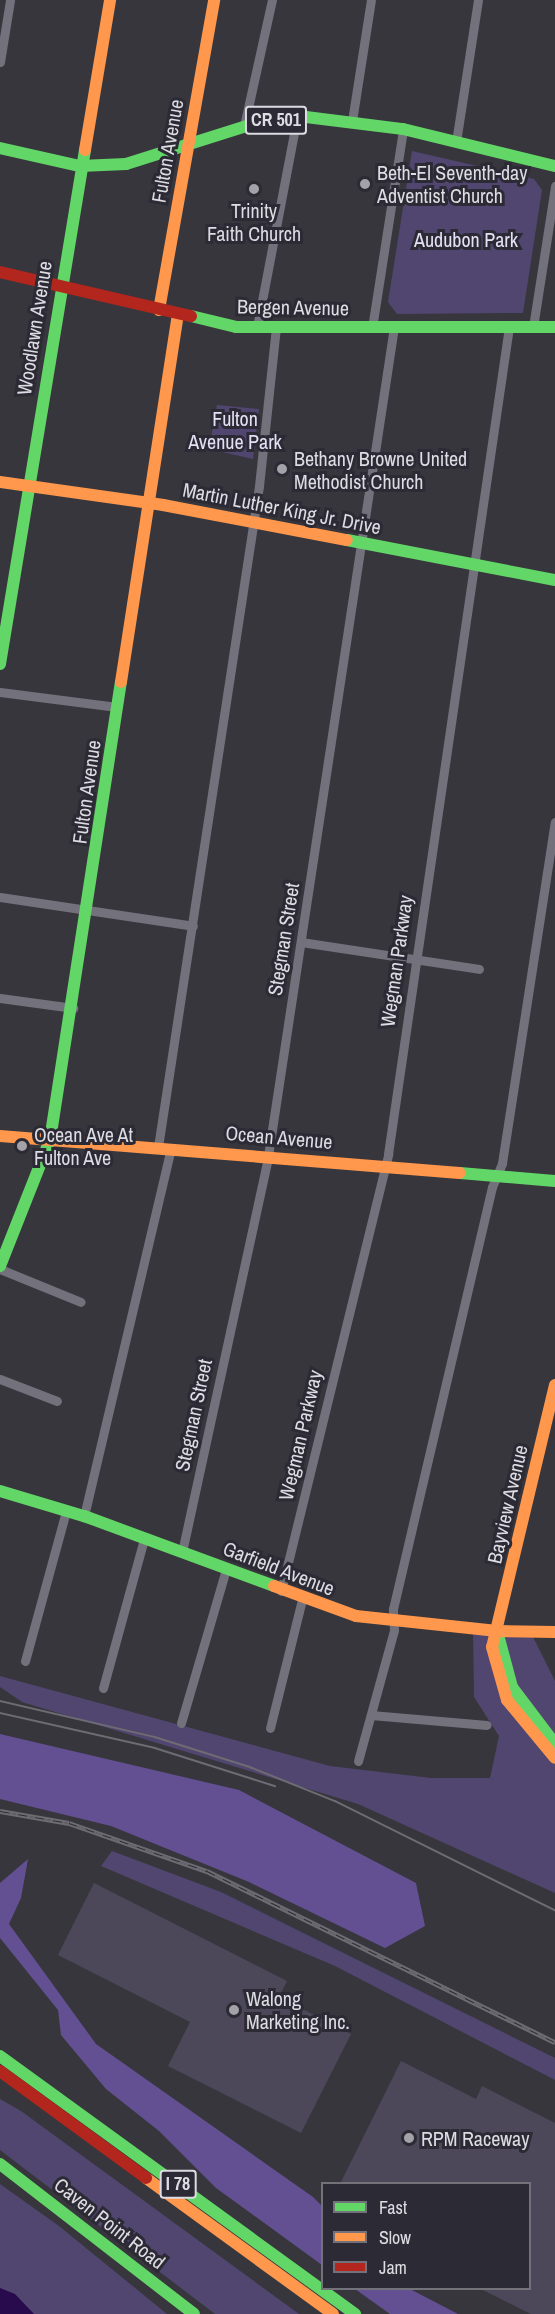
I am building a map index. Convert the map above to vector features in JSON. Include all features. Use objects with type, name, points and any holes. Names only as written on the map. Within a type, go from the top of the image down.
[{"type":"main road","name":"Woodlawn Avenue","points":[[0,664],[60,286],[110,0]]},
{"type":"main road","name":"Fulton Avenue","points":[[159,310],[214,0]]},
{"type":"main road","name":"CR 501","points":[[0,148],[80,166],[126,164],[189,146],[244,126],[297,118],[352,121],[403,129],[555,166]]},
{"type":"main road","name":"Bergen Avenue","points":[[0,272],[159,310],[257,327],[555,327]]},
{"type":"main road","name":"Fulton Avenue","points":[[0,1267],[50,1140],[73,1008],[178,314]]},
{"type":"main road","name":"Martin Luther King Jr. Drive","points":[[0,482],[148,503],[555,580]]},
{"type":"main road","name":"Ocean Avenue","points":[[0,1136],[383,1165],[555,1181]]},
{"type":"main road","name":"Bayview Avenue","points":[[555,1386],[492,1647],[496,1674],[526,1720],[555,1758]]},
{"type":"main road","name":"Garfield Avenue","points":[[1,1494],[84,1516],[302,1600],[356,1616],[497,1631],[555,1632]]},
{"type":"main road","name":"Bayview Avenue","points":[[526,1720],[555,1744]]},
{"type":"main road","name":"I 78","points":[[0,2056],[321,2289]]},
{"type":"main road","name":"I 78","points":[[0,2071],[333,2314]]},
{"type":"main road","name":"Caven Point Road","points":[[0,2164],[194,2314]]},
{"type":"main road","name":"I 78","points":[[322,2290],[355,2314]]},
{"type":"street","points":[[0,62],[10,0]]},
{"type":"street","points":[[244,126],[272,0]]},
{"type":"street","points":[[352,121],[371,0]]},
{"type":"street","points":[[456,142],[478,0]]},
{"type":"street","points":[[257,327],[297,118]]},
{"type":"street","points":[[372,328],[403,129]]},
{"type":"street","points":[[533,327],[555,186]]},
{"type":"street","name":"Stegman Street","points":[[182,1552],[267,1156],[362,544],[393,327]]},
{"type":"street","name":"Wegman Parkway","points":[[281,1592],[383,1165],[508,327]]},
{"type":"street","points":[[84,1516],[165,1148],[194,926],[272,402],[276,328]]},
{"type":"street","points":[[0,692],[117,707]]},
{"type":"street","points":[[358,1761],[394,1620],[496,1177],[502,1163],[555,822]]},
{"type":"street","points":[[0,897],[194,926]]},
{"type":"street","points":[[301,942],[479,969]]},
{"type":"street","points":[[0,998],[73,1008]]},
{"type":"street","points":[[0,1267],[81,1302]]},
{"type":"street","points":[[0,1379],[57,1401]]},
{"type":"street","points":[[25,1661],[66,1511]]},
{"type":"street","points":[[103,1688],[144,1539]]},
{"type":"street","points":[[181,1723],[226,1569]]},
{"type":"street","points":[[270,1728],[302,1600]]},
{"type":"street","points":[[371,1715],[487,1725]]},
{"type":"green space","name":"Audubon Park","points":[[412,151],[534,179],[542,190],[523,313],[397,314],[388,302]]},
{"type":"green space","name":"Fulton Avenue Park","points":[[217,405],[259,409],[253,459],[209,449]]},
{"type":"green space","points":[[473,1631],[532,1635],[555,1681],[555,1893],[358,1804],[22,1702],[0,1687],[0,1676],[330,1766],[431,1778],[490,1778],[499,1736],[474,1697]]},
{"type":"green space","points":[[112,1851],[221,1892],[555,2058],[555,2080],[335,1966],[101,1866]]},
{"type":"green space","points":[[0,2099],[21,2111],[299,2314],[215,2314],[0,2150]]},
{"type":"green space","points":[[0,2184],[59,2226],[167,2314],[0,2314]]},
{"type":"shaded area","points":[[0,1734],[239,1790],[416,1883],[425,1926],[385,1948],[249,1882],[111,1826],[0,1799]]},
{"type":"shaded area","points":[[28,1859],[21,1898],[9,1924],[96,2044],[313,2197],[321,2205],[321,2264],[216,2188],[159,2131],[106,2089],[61,2035],[58,2010],[0,1938],[0,1883]]},
{"type":"shaded area","points":[[0,2288],[15,2294],[34,2314],[0,2314]]},
{"type":"shaded area","points":[[356,2290],[412,2290],[458,2314],[390,2314]]},
{"type":"building","name":"Walong Marketing Inc.","points":[[94,1883],[287,1981],[279,1997],[351,2034],[301,2133],[168,2066],[190,2022],[58,1955]]},
{"type":"building","points":[[401,2061],[476,2099],[482,2086],[555,2123],[555,2314],[531,2314],[483,2290],[531,2290],[531,2182],[341,2182]]},
{"type":"tram line","points":[[0,1701],[155,1737],[250,1767],[335,1801],[555,1910]]},
{"type":"tram line","points":[[0,1713],[155,1748],[275,1786]]},
{"type":"railway","points":[[0,1811],[69,1823],[207,1871],[555,2042]]},
{"type":"traffic: fast","points":[[0,148],[80,166],[126,164],[259,122],[306,117],[403,129],[555,166]]},
{"type":"traffic: fast","points":[[0,664],[85,150]]},
{"type":"traffic: fast","points":[[191,316],[236,327],[555,327]]},
{"type":"traffic: fast","points":[[347,540],[555,580]]},
{"type":"traffic: fast","points":[[0,1266],[50,1140],[121,682]]},
{"type":"traffic: fast","points":[[460,1173],[555,1181]]},
{"type":"traffic: fast","points":[[0,1491],[84,1516],[274,1586]]},
{"type":"traffic: fast","points":[[497,1631],[512,1687],[555,1744]]},
{"type":"traffic: fast","points":[[0,2056],[321,2289]]},
{"type":"traffic: fast","points":[[0,2164],[194,2314]]},
{"type":"traffic: fast","points":[[322,2290],[355,2314]]},
{"type":"traffic: slow","points":[[85,150],[110,0]]},
{"type":"traffic: slow","points":[[159,310],[214,0]]},
{"type":"traffic: slow","points":[[121,682],[178,314]]},
{"type":"traffic: slow","points":[[0,482],[163,505],[347,540]]},
{"type":"traffic: slow","points":[[0,1136],[460,1173]]},
{"type":"traffic: slow","points":[[555,1385],[492,1647],[507,1700],[555,1758]]},
{"type":"traffic: slow","points":[[274,1586],[356,1616],[497,1631],[555,1632]]},
{"type":"traffic: slow","points":[[146,2178],[333,2314]]},
{"type":"traffic: jam","points":[[0,272],[191,316]]},
{"type":"traffic: jam","points":[[0,2071],[146,2178]]},
{"type":"place","name":"Beth-El Seventh-day Adventist Church","points":[[365,184]]},
{"type":"place","name":"Trinity Faith Church","points":[[254,189]]},
{"type":"place","name":"Bethany Browne United Methodist Church","points":[[282,469]]},
{"type":"place","name":"Ocean Ave At Fulton Ave","points":[[22,1146]]},
{"type":"place","name":"Walong Marketing Inc.","points":[[234,2010]]},
{"type":"place","name":"RPM Raceway","points":[[409,2138]]}]
